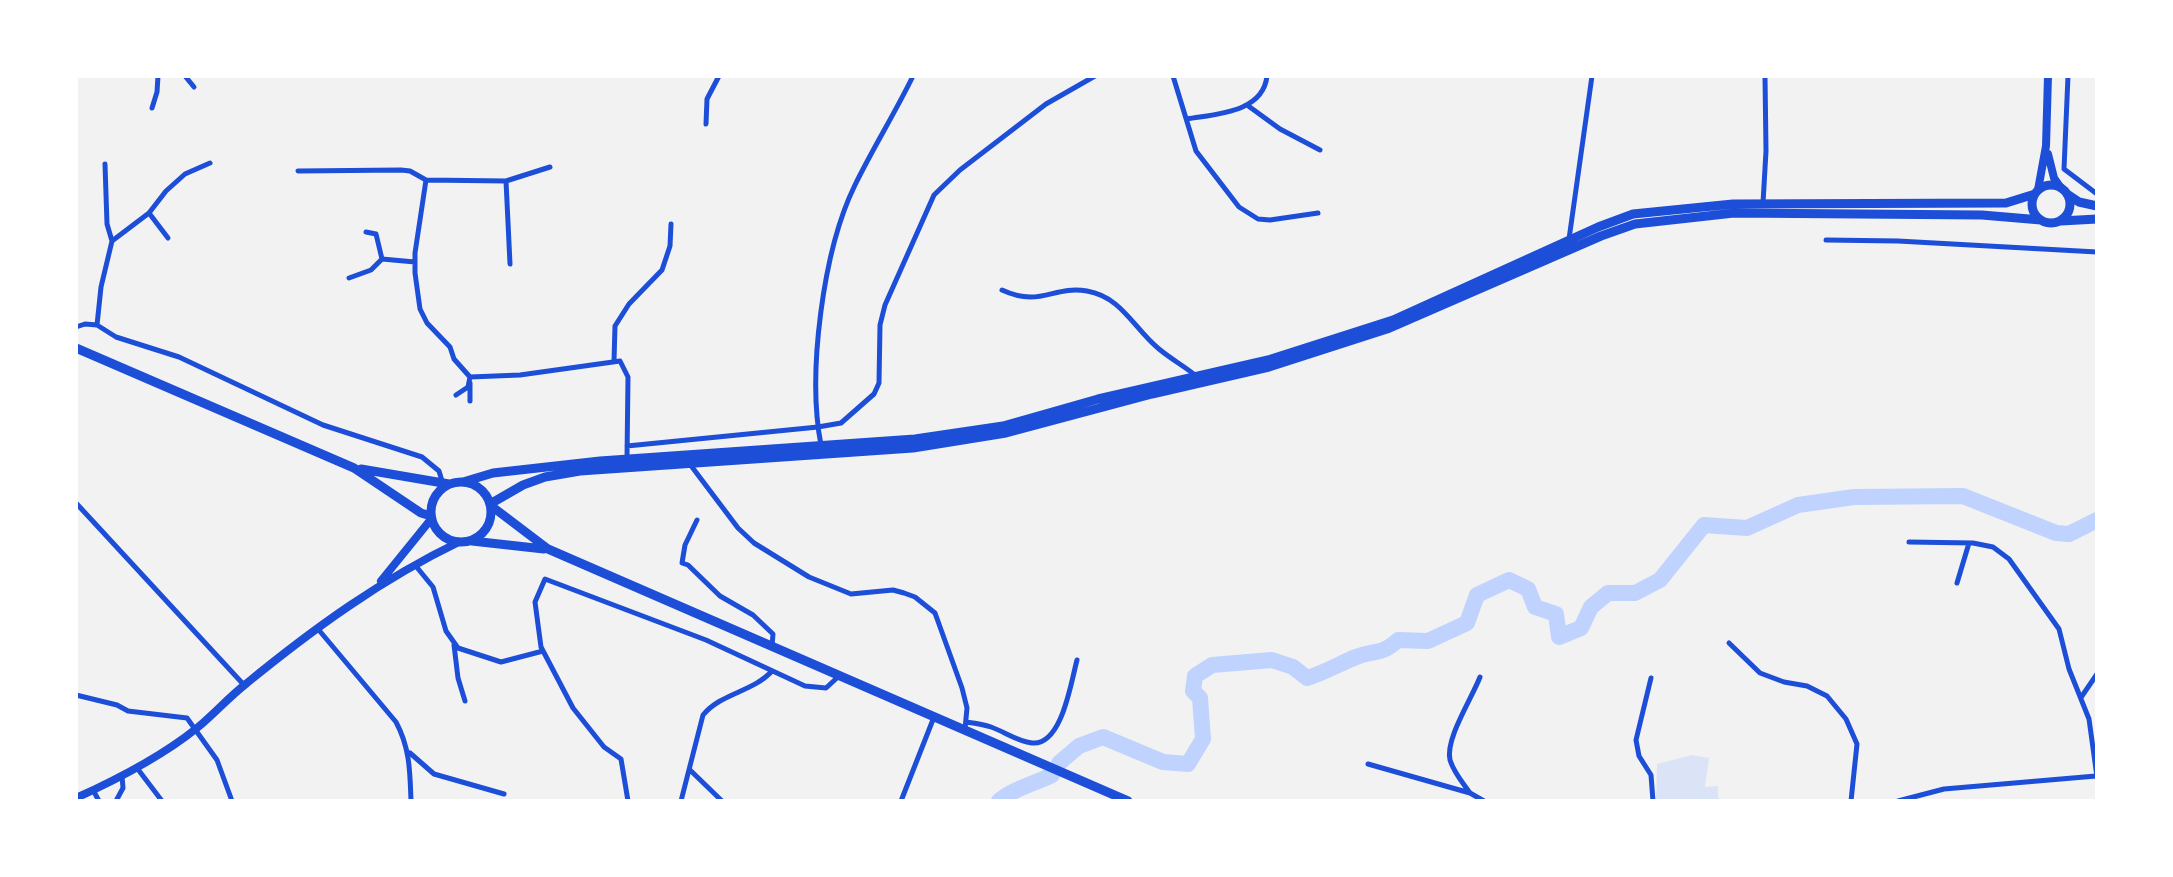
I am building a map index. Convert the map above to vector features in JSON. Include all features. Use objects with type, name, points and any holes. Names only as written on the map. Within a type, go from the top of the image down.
[{"type":"highway","points":[[490,505],[523,485],[545,477],[626,466],[913,448],[1006,433],[1269,367],[1387,329],[1635,224],[1762,209],[2006,203],[2052,185],[2079,202],[2097,206]]},
{"type":"highway","points":[[2059,221],[2067,215],[2070,205],[2063,190]]},
{"type":"highway","points":[[2037,192],[2032,208],[2041,220]]},
{"type":"highway","points":[[354,468],[463,482],[493,473],[600,461],[915,439],[1003,426],[1196,375],[1268,360],[1393,320],[1568,240],[1633,214],[1694,206],[1982,215],[2050,223],[2097,219]]},
{"type":"highway","points":[[76,348],[354,468],[421,513],[432,517]]},
{"type":"highway","points":[[446,482],[435,497],[432,517],[442,535],[464,541],[548,549]]},
{"type":"highway","points":[[463,482],[483,491],[490,505],[548,549],[934,717],[966,726],[1128,801]]},
{"type":"highway","points":[[464,541],[480,535],[488,525],[490,505]]},
{"type":"main road","points":[[2037,192],[2046,146],[2048,76]]},
{"type":"main road","points":[[2046,146],[2054,178],[2063,190]]},
{"type":"main road","points":[[376,587],[432,517]]},
{"type":"main road","points":[[76,798],[137,767],[197,728],[244,685],[376,587],[464,541]]},
{"type":"street","points":[[152,108],[158,76]]},
{"type":"street","points":[[185,76],[194,87]]},
{"type":"street","points":[[706,124],[707,99],[719,76]]},
{"type":"street","points":[[821,446],[815,367],[832,250],[854,185],[913,76]]},
{"type":"street","points":[[627,446],[841,423],[868,402],[879,383],[880,325],[885,305],[934,195],[960,170],[1046,104],[1095,76]]},
{"type":"street","points":[[1173,76],[1196,151],[1248,214],[1270,220],[1318,213]]},
{"type":"street","points":[[1187,119],[1215,115],[1247,105],[1260,94],[1267,76]]},
{"type":"street","points":[[1568,240],[1592,76]]},
{"type":"street","points":[[1762,209],[1766,151],[1765,76]]},
{"type":"street","points":[[2068,76],[2064,169],[2097,194]]},
{"type":"street","points":[[1247,105],[1280,129],[1320,150]]},
{"type":"street","points":[[112,241],[149,213],[166,191],[185,174],[210,163]]},
{"type":"street","points":[[97,325],[101,287],[112,241],[107,224],[105,164]]},
{"type":"street","points":[[298,171],[410,171],[426,180],[506,181],[550,167]]},
{"type":"street","points":[[426,180],[415,262],[416,293],[423,317],[450,347],[454,359],[470,380],[470,401]]},
{"type":"street","points":[[506,181],[510,264]]},
{"type":"street","points":[[149,213],[168,238]]},
{"type":"street","points":[[614,361],[615,326],[629,304],[662,270],[670,246],[671,224]]},
{"type":"street","points":[[366,232],[376,234],[382,259]]},
{"type":"street","points":[[1826,240],[2097,252]]},
{"type":"street","points":[[382,259],[415,262]]},
{"type":"street","points":[[349,278],[371,270],[382,259]]},
{"type":"street","points":[[1002,290],[1024,299],[1078,290],[1098,294],[1118,305],[1160,350],[1196,375]]},
{"type":"street","points":[[76,327],[97,325],[116,337],[179,357],[323,425],[422,457],[439,471],[446,482]]},
{"type":"street","points":[[456,395],[470,380],[620,361],[628,377],[627,459]]},
{"type":"street","points":[[689,463],[738,528],[754,543],[809,577],[851,594],[893,590],[926,604],[939,621],[962,688],[967,708],[966,726],[989,726],[1035,743],[1047,740],[1054,733],[1061,715],[1077,660]]},
{"type":"street","points":[[76,503],[244,685]]},
{"type":"street","points":[[697,520],[685,545],[682,563],[700,575],[720,596],[764,624],[773,634],[772,647]]},
{"type":"street","points":[[1898,801],[1944,789],[2096,777],[2089,719],[2069,669],[2059,629],[2009,559],[1993,547],[1969,543],[1909,542]]},
{"type":"street","points":[[1957,583],[1969,543]]},
{"type":"street","points":[[415,565],[433,587],[453,644],[465,701]]},
{"type":"street","points":[[628,801],[621,759],[604,747],[573,708],[543,651],[535,602],[541,584],[549,579],[706,640],[816,689],[826,688],[839,676]]},
{"type":"street","points":[[317,628],[396,722],[409,752],[411,801]]},
{"type":"street","points":[[1729,643],[1760,673],[1807,686],[1827,696],[1846,719],[1857,744],[1851,801]]},
{"type":"street","points":[[453,644],[501,662],[543,651]]},
{"type":"street","points":[[681,801],[703,715],[710,706],[760,682],[772,671]]},
{"type":"street","points":[[2081,697],[2097,674]]},
{"type":"street","points":[[1470,793],[1456,774],[1449,753],[1480,677]]},
{"type":"street","points":[[1651,678],[1636,740],[1639,756],[1651,775],[1653,801]]},
{"type":"street","points":[[76,695],[117,705],[128,711],[187,718],[217,760],[232,801]]},
{"type":"street","points":[[901,801],[934,717]]},
{"type":"street","points":[[409,752],[434,774],[504,794]]},
{"type":"street","points":[[1368,764],[1470,793],[1484,801]]},
{"type":"street","points":[[137,767],[162,801]]},
{"type":"street","points":[[690,770],[722,801]]},
{"type":"street","points":[[116,801],[123,788],[122,775]]},
{"type":"street","points":[[93,790],[99,801]]},
{"type":"shaded area","points":[[1692,755],[1709,758],[1705,787],[1718,786],[1718,798],[1735,801],[1656,801],[1657,764]]},
{"type":"waterway","points":[[1059,763],[1079,746],[1103,737],[1163,762],[1188,764],[1203,739],[1200,698],[1193,691],[1195,676],[1212,665],[1272,660],[1293,667],[1307,678],[1356,657],[1383,650],[1398,640],[1428,641],[1467,623],[1477,595],[1509,580],[1528,589],[1535,607],[1556,614],[1559,637],[1581,628],[1591,607],[1608,593],[1635,593],[1660,580],[1704,525],[1747,528],[1798,505],[1854,497],[1963,496],[2056,533],[2069,534],[2097,520]]},
{"type":"waterway","points":[[999,801],[1052,775]]}]
